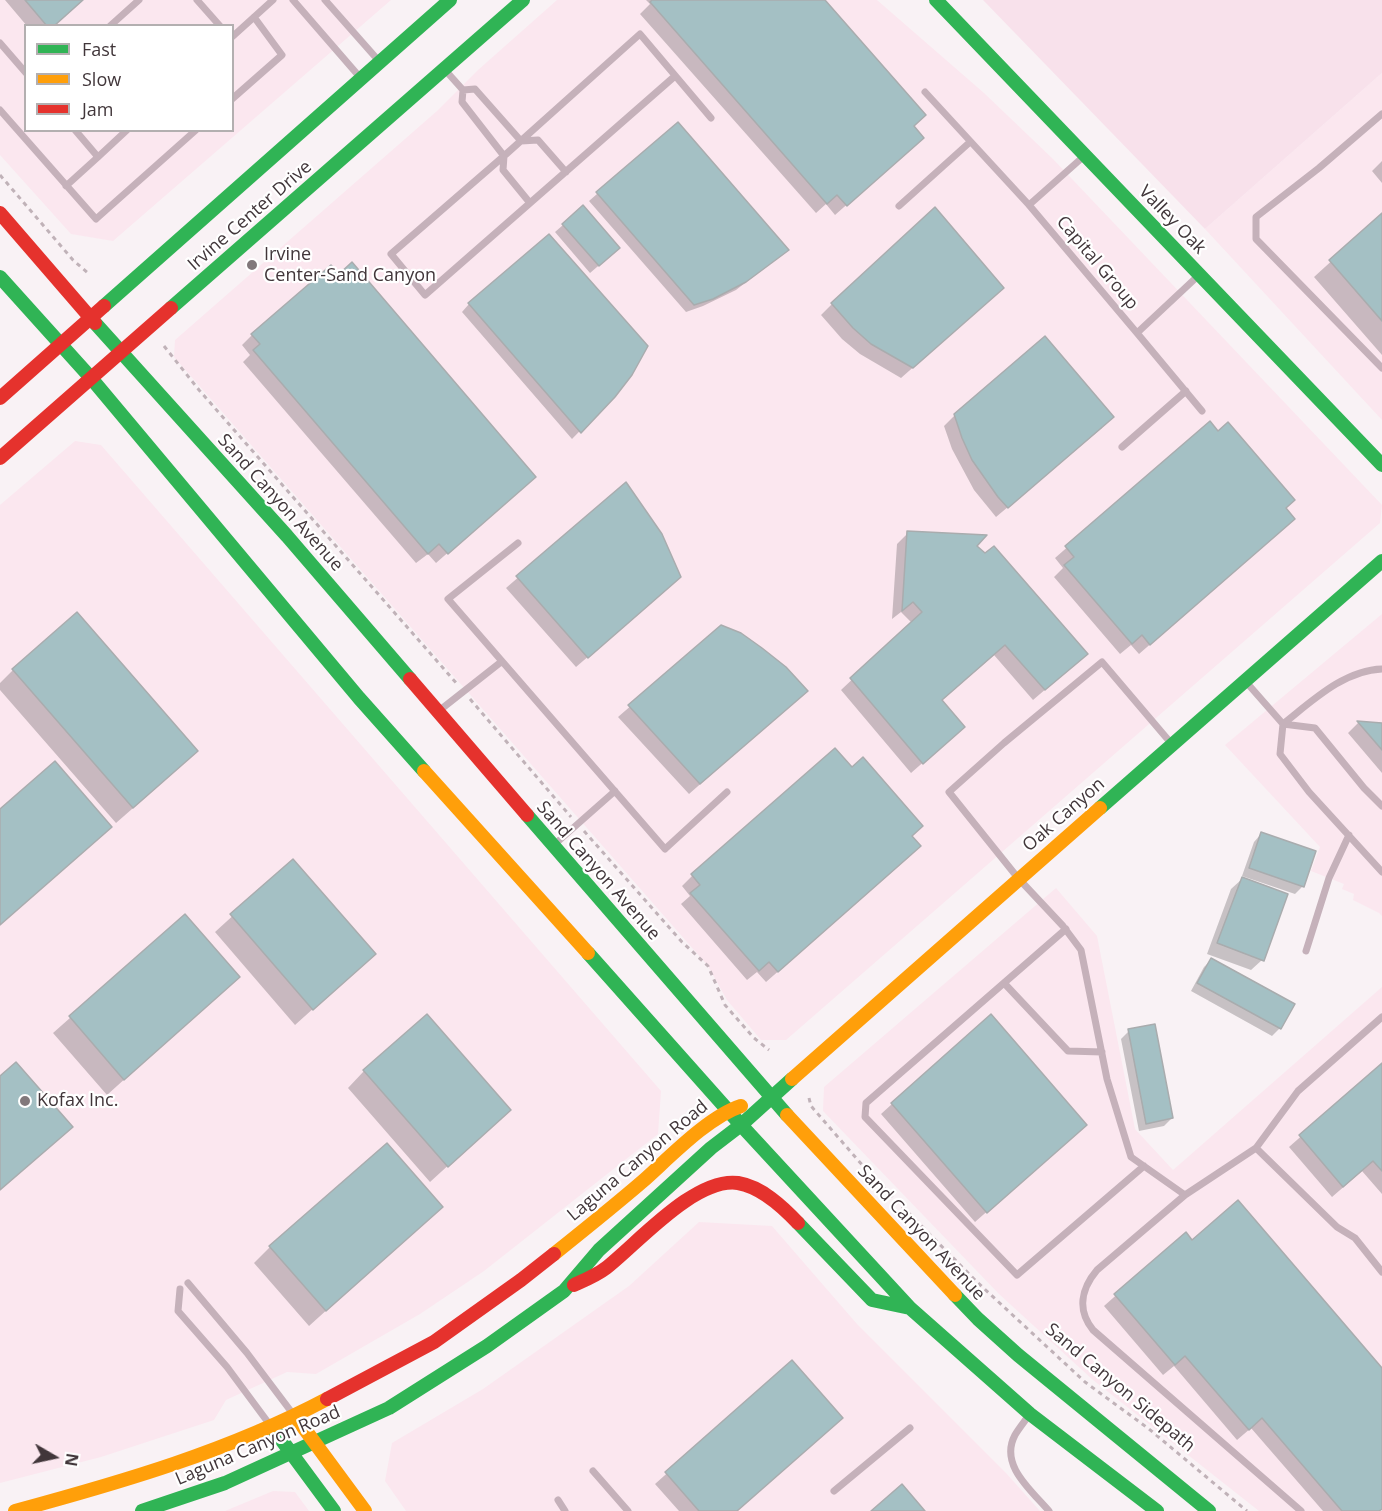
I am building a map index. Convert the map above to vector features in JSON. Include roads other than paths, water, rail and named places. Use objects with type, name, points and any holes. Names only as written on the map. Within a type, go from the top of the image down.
[{"type":"main road","name":"Irvine Center Drive","points":[[0,398],[450,0]]},
{"type":"main road","name":"Irvine Center Drive","points":[[0,458],[523,0]]},
{"type":"main road","name":"Valley Oak","points":[[936,0],[1382,465]]},
{"type":"main road","name":"Sand Canyon Avenue","points":[[0,213],[286,536],[770,1097],[978,1319],[1209,1511]]},
{"type":"main road","points":[[0,277],[91,378],[359,698],[741,1125],[910,1308],[1030,1414],[1157,1511]]},
{"type":"main road","name":"Oak Canyon","points":[[770,1097],[1382,561]]},
{"type":"main road","name":"Laguna Canyon Road","points":[[15,1511],[198,1457],[295,1416],[434,1342],[530,1273],[608,1211],[691,1138],[729,1110],[770,1097]]},
{"type":"main road","name":"Laguna Canyon Road","points":[[142,1511],[225,1483],[292,1454],[389,1408],[434,1381],[564,1291],[599,1250],[770,1097]]},
{"type":"main road","points":[[564,1291],[604,1270],[692,1196],[717,1185],[737,1183],[752,1187],[782,1206],[872,1300],[910,1308]]},
{"type":"main road","points":[[295,1416],[365,1511]]},
{"type":"main road","points":[[272,1427],[334,1511]]},
{"type":"lane","points":[[112,24],[139,0]]},
{"type":"lane","points":[[197,0],[218,24]]},
{"type":"lane","points":[[234,35],[273,0]]},
{"type":"lane","points":[[293,0],[361,78]]},
{"type":"lane","points":[[325,0],[380,62]]},
{"type":"lane","points":[[234,97],[282,55],[254,17]]},
{"type":"lane","points":[[675,76],[425,295],[391,254],[640,34],[711,118]]},
{"type":"lane","points":[[0,43],[24,71]]},
{"type":"lane","points":[[444,69],[463,90],[462,102],[504,156],[503,170],[530,203]]},
{"type":"lane","points":[[463,90],[475,89],[521,141]]},
{"type":"lane","name":"Capital Group","points":[[925,92],[1029,205],[1137,333],[1200,275]]},
{"type":"lane","points":[[0,110],[96,219],[194,132]]},
{"type":"lane","points":[[1382,114],[1319,168],[1256,217],[1257,239],[1382,368]]},
{"type":"lane","points":[[77,132],[98,157]]},
{"type":"lane","points":[[66,186],[125,132]]},
{"type":"lane","points":[[521,141],[538,140],[566,172]]},
{"type":"lane","points":[[898,206],[970,142]]},
{"type":"lane","points":[[1029,205],[1085,155]]},
{"type":"lane","points":[[1137,333],[1202,411]]},
{"type":"lane","points":[[1122,447],[1186,392]]},
{"type":"lane","points":[[518,543],[448,599],[501,662],[665,849],[728,792]]},
{"type":"lane","points":[[438,711],[501,662]]},
{"type":"lane","points":[[1172,744],[1102,662],[949,792],[1018,878],[1082,950],[1107,1079],[1131,1157],[1185,1195]]},
{"type":"lane","points":[[1282,724],[1337,684],[1368,669],[1382,669]]},
{"type":"lane","points":[[1245,681],[1282,724],[1315,728],[1364,788],[1382,806]]},
{"type":"lane","points":[[1282,724],[1280,754],[1309,792],[1382,872]]},
{"type":"lane","points":[[553,846],[615,791]]},
{"type":"lane","points":[[1306,951],[1329,878],[1349,835]]},
{"type":"lane","points":[[1066,930],[866,1103],[865,1117],[1017,1275],[1144,1166]]},
{"type":"lane","points":[[1004,983],[1068,1051],[1102,1052]]},
{"type":"lane","points":[[1301,1511],[1093,1330],[1083,1315],[1084,1292],[1089,1279],[1097,1270],[1185,1195],[1256,1148],[1298,1090],[1382,1017]]},
{"type":"lane","points":[[1256,1148],[1337,1227],[1355,1238],[1382,1272]]},
{"type":"lane","points":[[188,1283],[247,1353],[295,1416]]},
{"type":"lane","points":[[180,1289],[178,1311],[227,1367],[272,1427]]},
{"type":"lane","points":[[1030,1414],[1014,1436],[1010,1454],[1015,1471],[1049,1511]]},
{"type":"lane","points":[[834,1491],[910,1428]]},
{"type":"lane","points":[[593,1471],[628,1511]]},
{"type":"lane","points":[[558,1500],[565,1511]]},
{"type":"place","name":"Irvine Center-Sand Canyon","points":[[252,265]]},
{"type":"place","name":"Kofax Inc.","points":[[25,1101]]}]
